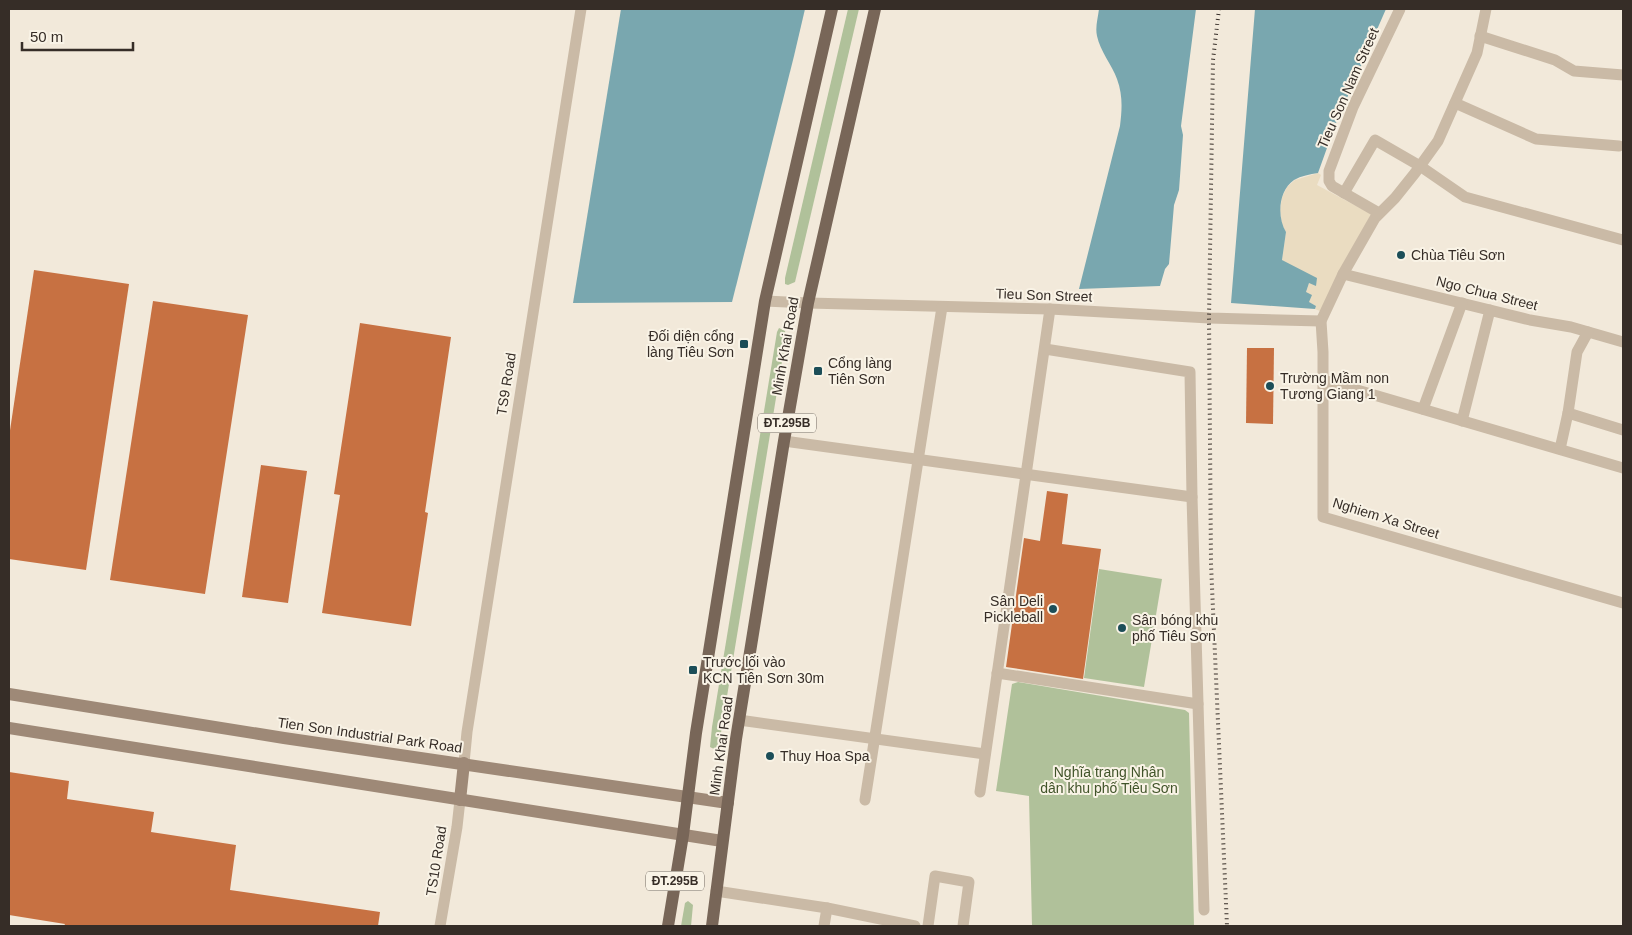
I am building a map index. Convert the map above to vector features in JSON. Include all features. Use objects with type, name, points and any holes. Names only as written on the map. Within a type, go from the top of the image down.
[{"type":"main road","name":"Minh Khai Road","points":[[683,835],[687,797],[765,301],[832,9]]},
{"type":"main road","name":"Minh Khai Road","points":[[722,841],[739,720],[808,303],[875,9]]},
{"type":"main road","name":"Tien Son Industrial Park Road","points":[[9,694],[284,738],[728,803]]},
{"type":"main road","points":[[9,728],[722,841]]},
{"type":"main road","points":[[460,800],[464,763]]},
{"type":"main road","name":"ĐT.295B","points":[[668,926],[683,835]]},
{"type":"main road","name":"ĐT.295B","points":[[712,926],[722,841]]},
{"type":"street","name":"TS9 Road","points":[[464,763],[471,702],[581,9]]},
{"type":"street","name":"Tieu Son Nam Street","points":[[1379,213],[1329,184],[1330,166],[1353,107],[1400,9]]},
{"type":"street","name":"Nghiem Xa Street","points":[[1486,9],[1476,53],[1438,141],[1364,234],[1321,321],[1323,517],[1623,603]]},
{"type":"street","points":[[1480,36],[1555,60],[1574,72],[1623,75]]},
{"type":"street","points":[[1455,104],[1536,139],[1619,146]]},
{"type":"street","points":[[1344,193],[1375,140],[1420,166],[1465,197],[1623,240]]},
{"type":"street","name":"Ngo Chua Street","points":[[1343,274],[1530,320],[1571,327],[1623,342]]},
{"type":"street","name":"Tieu Son Street","points":[[765,301],[1050,309],[1209,318],[1321,321]]},
{"type":"street","points":[[1423,409],[1462,303]]},
{"type":"street","points":[[865,800],[942,306]]},
{"type":"street","points":[[980,792],[1050,309]]},
{"type":"street","points":[[1462,421],[1490,310]]},
{"type":"street","points":[[1560,449],[1568,413],[1577,352],[1588,332]]},
{"type":"street","points":[[1045,349],[1190,372],[1204,910]]},
{"type":"street","points":[[1323,380],[1623,468]]},
{"type":"street","points":[[1568,413],[1623,430]]},
{"type":"street","points":[[784,441],[1192,496]]},
{"type":"street","points":[[997,673],[1198,704]]},
{"type":"street","points":[[739,720],[986,754]]},
{"type":"street","name":"TS10 Road","points":[[440,926],[460,800]]},
{"type":"street","points":[[928,926],[935,876],[969,882],[963,926]]},
{"type":"street","points":[[716,891],[827,908],[916,926]]},
{"type":"street","points":[[824,926],[827,908]]},
{"type":"green space","points":[[848,9],[859,9],[795,282],[788,285],[785,284],[785,278]]},
{"type":"green space","points":[[779,328],[785,331],[786,337],[719,745],[716,750],[710,747],[712,727]]},
{"type":"green space","name":"Sân bóng khu phố Tiêu Sơn","points":[[1099,569],[1162,579],[1144,687],[1084,678]]},
{"type":"green space","name":"Nghĩa trang Nhân dân khu phố Tiêu Sơn","points":[[1018,682],[1185,710],[1189,713],[1194,926],[1032,926],[1029,796],[996,791],[1012,684]]},
{"type":"green space","points":[[688,901],[693,905],[691,926],[681,926],[685,903]]},
{"type":"shaded area","points":[[1318,173],[1321,175],[1317,185],[1371,214],[1322,312],[1315,309],[1316,306],[1308,302],[1306,292],[1309,283],[1316,285],[1282,260],[1286,232],[1282,225],[1280,210],[1282,197],[1287,187],[1295,180]]},
{"type":"water","points":[[621,9],[805,9],[732,302],[573,303]]},
{"type":"water","points":[[1099,9],[1196,9],[1181,126],[1183,135],[1179,190],[1174,205],[1169,264],[1165,269],[1160,286],[1079,289],[1120,126],[1121,114],[1119,85],[1097,36],[1096,26]]},
{"type":"water","points":[[1255,9],[1386,9],[1336,123],[1330,121],[1326,131],[1332,134],[1318,173],[1294,180],[1282,197],[1280,212],[1286,232],[1282,260],[1317,278],[1316,286],[1309,283],[1306,292],[1312,295],[1309,302],[1316,306],[1315,309],[1231,303]]},
{"type":"building","points":[[34,270],[129,284],[86,570],[9,559],[9,437]]},
{"type":"building","points":[[153,301],[248,315],[205,594],[110,580]]},
{"type":"building","points":[[360,323],[451,337],[425,512],[428,513],[411,626],[322,613],[340,495],[334,494]]},
{"type":"building","points":[[1247,348],[1274,348],[1273,424],[1246,423]]},
{"type":"building","points":[[261,465],[307,471],[288,603],[242,597]]},
{"type":"building","name":"Sân Deli Pickleball","points":[[1047,491],[1068,494],[1062,544],[1101,549],[1083,679],[1006,667],[1024,538],[1040,541]]},
{"type":"building","points":[[9,772],[69,781],[67,799],[154,812],[151,832],[236,845],[230,890],[380,912],[378,926],[64,926],[65,924],[9,915]]},
{"type":"railway","points":[[1219,9],[1213,60],[1209,318],[1211,564],[1227,926]]},
{"type":"place","name":"Chùa Tiêu Sơn","points":[[1401,255]]},
{"type":"place","name":"Đối diện cổng làng Tiêu Sơn","points":[[744,344]]},
{"type":"place","name":"Cổng làng Tiên Sơn","points":[[818,371]]},
{"type":"place","name":"Trường Mầm non Tương Giang 1","points":[[1270,386]]},
{"type":"place","name":"Sân Deli Pickleball","points":[[1053,609]]},
{"type":"place","name":"Sân bóng khu phố Tiêu Sơn","points":[[1122,628]]},
{"type":"place","name":"Trước lối vào KCN Tiên Sơn 30m","points":[[693,670]]},
{"type":"place","name":"Thuy Hoa Spa","points":[[770,756]]}]
